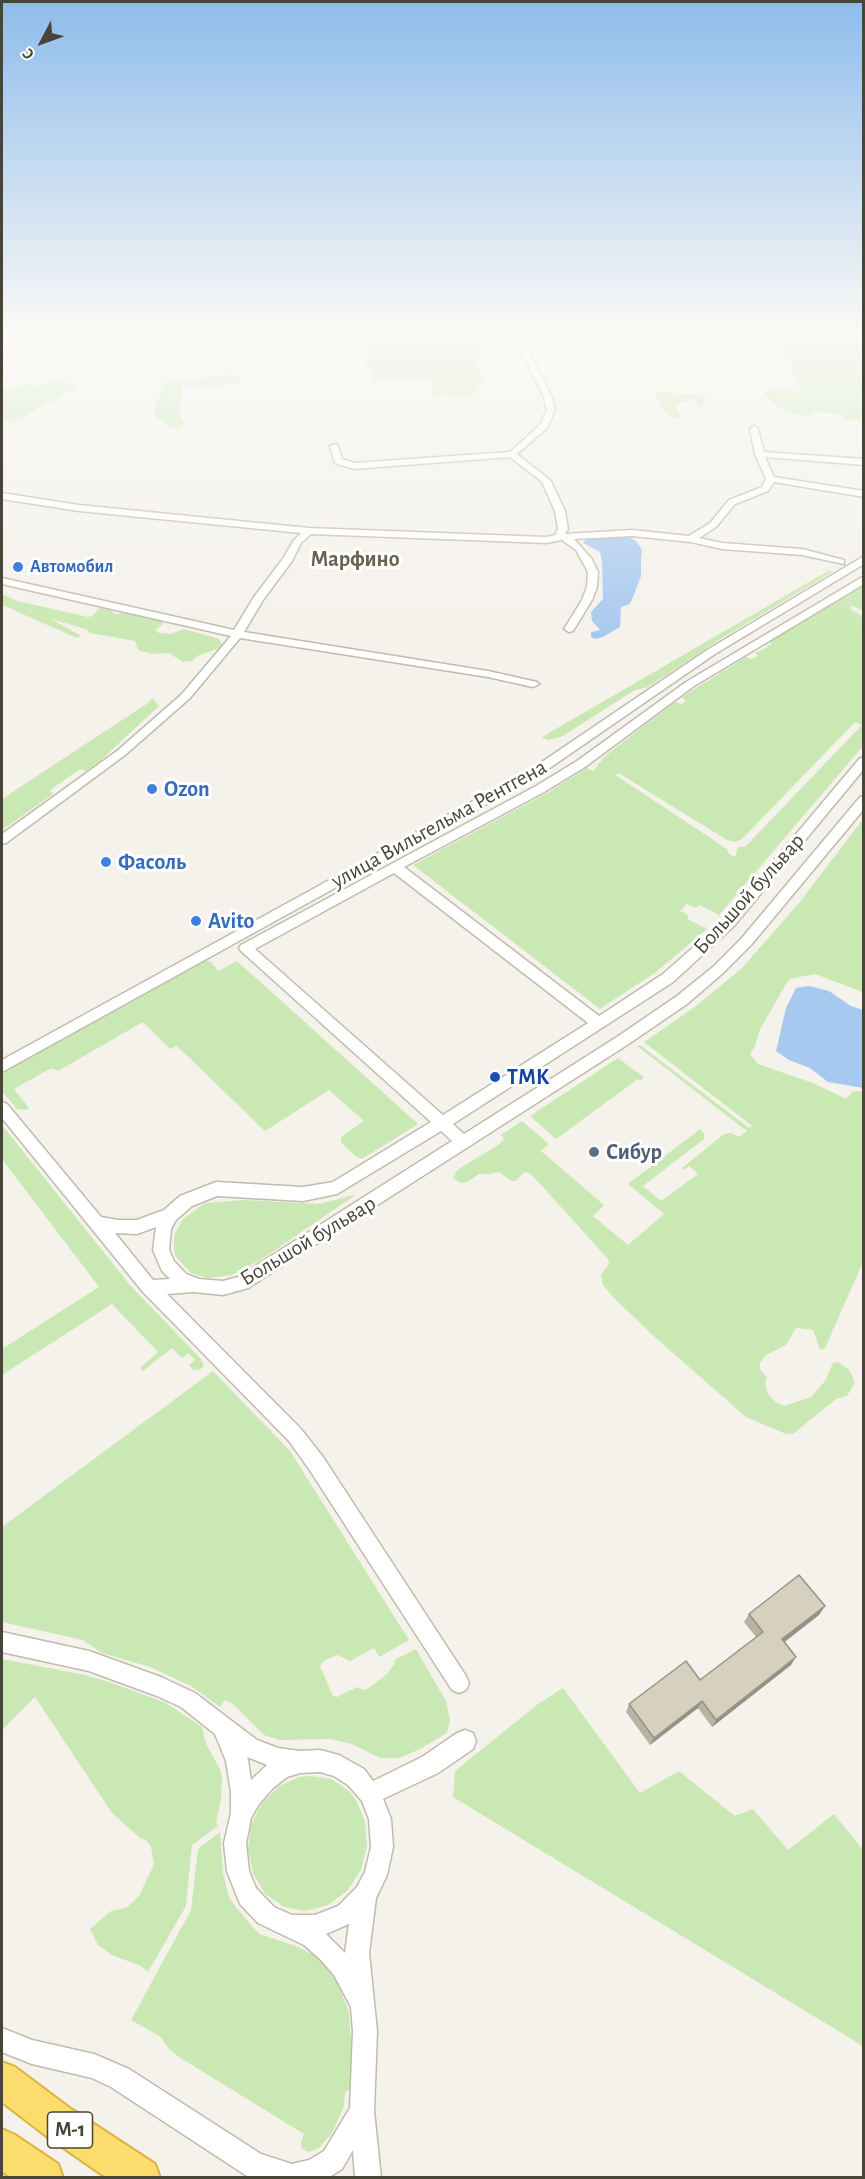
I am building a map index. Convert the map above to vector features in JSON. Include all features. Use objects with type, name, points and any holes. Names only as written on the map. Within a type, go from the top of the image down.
[{"type":"highway","name":"М-1","points":[[2,2080],[58,2122],[141,2178]]},
{"type":"highway","name":"М-1","points":[[5,2159],[44,2178]]},
{"type":"street","points":[[334,446],[338,461],[353,466],[512,454],[536,433]]},
{"type":"street","points":[[755,433],[762,464],[771,479],[864,494]]},
{"type":"street","points":[[512,454],[546,481],[560,511],[562,537]]},
{"type":"street","points":[[759,454],[864,462]]},
{"type":"street","points":[[691,539],[713,525],[732,502],[765,489],[771,479]]},
{"type":"street","points":[[2,496],[112,512],[309,531],[546,540],[632,533],[691,539],[722,546],[802,552],[840,562]]},
{"type":"street","points":[[2,840],[121,753],[186,696],[238,634],[258,599],[287,561],[297,542],[309,531]]},
{"type":"street","points":[[562,537],[579,548],[593,572],[592,586],[569,629]]},
{"type":"street","name":"улица Вильгельма Рентгена","points":[[2,1067],[235,936],[537,771],[711,652],[864,559]]},
{"type":"street","name":"улица Вильгельма Рентгена","points":[[442,1123],[246,948],[521,800],[575,768],[690,684],[864,579]]},
{"type":"street","points":[[2,580],[238,634],[488,674],[533,684]]},
{"type":"street","name":"Большой бульвар","points":[[94,1222],[118,1227],[137,1227],[170,1215],[186,1201],[216,1189],[303,1194],[337,1188],[599,1024],[668,978],[729,923],[864,762]]},
{"type":"street","points":[[837,794],[863,804]]},
{"type":"street","name":"Большой бульвар","points":[[149,1287],[223,1288],[242,1283],[464,1143],[673,1007],[718,970],[746,942],[863,804]]},
{"type":"street","points":[[395,867],[599,1024]]},
{"type":"street","points":[[2,1108],[149,1287],[295,1435],[316,1463],[459,1683]]},
{"type":"street","points":[[442,1123],[464,1143]]},
{"type":"street","points":[[170,1215],[160,1237],[163,1256],[180,1279],[198,1286]]},
{"type":"street","points":[[2,1642],[89,1661],[161,1687],[188,1700],[250,1748],[278,1759],[300,1762],[320,1761],[339,1766],[356,1777],[370,1794],[380,1819],[382,1847],[376,1875],[365,1895],[346,1914],[315,1927],[289,1926]]},
{"type":"street","points":[[221,1725],[237,1760],[242,1792],[241,1815],[235,1843],[238,1871],[248,1896],[266,1915],[312,1937],[328,1951],[342,1967],[361,2002]]},
{"type":"street","points":[[370,1794],[430,1765],[465,1741]]},
{"type":"street","points":[[241,1815],[251,1796],[265,1780],[281,1768],[300,1762]]},
{"type":"street","points":[[365,1895],[357,1953],[365,2031],[362,2111],[368,2178]]},
{"type":"street","points":[[2,2040],[32,2052],[94,2066],[120,2078],[262,2171],[292,2177],[314,2172],[333,2160],[362,2111]]},
{"type":"green space","points":[[828,571],[834,571],[720,639],[648,687],[635,690],[561,737],[548,740],[542,737]]},
{"type":"green space","points":[[863,586],[863,611],[850,605],[852,610],[863,616],[863,746],[719,915],[700,905],[696,908],[687,904],[680,911],[689,916],[687,919],[707,929],[656,972],[600,1009],[413,865],[547,793],[587,768],[593,771],[605,756],[675,702],[682,704],[686,701],[682,697],[746,657],[751,659],[758,656],[755,653],[768,647],[767,645],[772,645],[769,642]],"holes":[[[855,722],[862,725],[745,847],[738,847],[735,857],[729,854],[727,849],[614,774],[620,774],[727,840],[735,842],[742,839]]]},
{"type":"green space","points":[[2,594],[18,601],[88,617],[102,606],[116,614],[128,612],[163,620],[163,624],[155,630],[159,633],[171,634],[184,629],[219,639],[222,644],[220,648],[197,656],[192,661],[183,662],[169,653],[152,654],[138,650],[135,641],[90,633],[86,629],[51,619],[81,636],[77,638],[2,605]]},
{"type":"green space","points":[[152,698],[159,706],[100,761],[86,771],[80,769],[50,790],[53,794],[2,830],[2,799],[148,703]]},
{"type":"green space","points":[[863,819],[863,992],[815,974],[789,979],[760,1029],[750,1054],[758,1064],[813,1083],[846,1099],[853,1091],[863,1091],[863,1262],[825,1348],[820,1350],[813,1330],[796,1328],[786,1345],[766,1355],[760,1363],[760,1369],[767,1378],[765,1383],[768,1394],[784,1406],[811,1397],[825,1381],[833,1363],[838,1362],[849,1370],[855,1382],[847,1396],[836,1399],[793,1434],[786,1434],[746,1417],[614,1298],[603,1285],[601,1275],[609,1264],[608,1259],[532,1175],[528,1172],[523,1173],[516,1181],[511,1181],[499,1172],[479,1174],[461,1183],[453,1178],[457,1170],[500,1144],[504,1138],[501,1135],[522,1121],[549,1144],[541,1151],[604,1205],[593,1216],[628,1245],[664,1214],[628,1184],[700,1129],[704,1134],[704,1139],[643,1186],[661,1201],[698,1174],[689,1166],[684,1170],[682,1168],[724,1134],[731,1133],[739,1137],[747,1131],[637,1046],[640,1045],[749,1128],[752,1126],[644,1042],[695,1007],[741,969],[799,903]]},
{"type":"green space","points":[[206,960],[211,962],[218,971],[237,961],[418,1124],[362,1159],[355,1156],[341,1142],[341,1137],[364,1121],[329,1090],[265,1131],[177,1046],[170,1049],[143,1022],[58,1071],[51,1068],[14,1089],[29,1108],[26,1110],[17,1109],[2,1091],[2,1073]]},
{"type":"green space","points":[[618,1058],[644,1077],[641,1081],[638,1079],[556,1139],[530,1116]]},
{"type":"green space","points":[[2,1125],[130,1285],[201,1359],[204,1366],[199,1370],[193,1370],[189,1365],[195,1360],[188,1353],[182,1358],[172,1348],[143,1371],[140,1368],[158,1352],[112,1304],[2,1375],[2,1349],[99,1287],[2,1159]]},
{"type":"green space","points":[[357,1194],[259,1261],[232,1275],[207,1278],[191,1273],[176,1257],[174,1236],[182,1220],[205,1203],[243,1200],[320,1204]]},
{"type":"green space","points":[[213,1371],[290,1451],[409,1640],[379,1657],[374,1648],[350,1661],[338,1655],[325,1660],[320,1666],[333,1696],[337,1697],[357,1687],[363,1690],[369,1688],[387,1674],[395,1663],[394,1660],[416,1649],[446,1701],[450,1720],[447,1733],[399,1758],[380,1758],[352,1744],[330,1739],[280,1740],[264,1735],[233,1704],[225,1700],[220,1707],[191,1686],[150,1667],[102,1653],[83,1640],[2,1622],[2,1527]]},
{"type":"green space","points":[[2,1659],[85,1675],[112,1683],[166,1703],[202,1727],[206,1744],[222,1777],[221,1800],[216,1822],[218,1826],[192,1845],[186,1906],[148,1972],[141,1966],[112,1955],[98,1945],[90,1929],[111,1911],[126,1908],[139,1896],[154,1864],[151,1847],[146,1840],[140,1838],[112,1813],[35,1697],[2,1730]]},
{"type":"green space","points":[[563,1688],[640,1793],[679,1771],[735,1816],[753,1809],[788,1850],[834,1814],[863,1850],[863,2046],[453,1797],[455,1771],[538,1704]]},
{"type":"green space","points":[[299,1777],[331,1779],[349,1791],[356,1800],[365,1821],[367,1846],[361,1870],[347,1891],[328,1905],[306,1911],[284,1907],[265,1894],[253,1873],[248,1849],[251,1825],[262,1803],[279,1786]]},
{"type":"green space","points":[[220,1832],[223,1873],[229,1897],[239,1911],[259,1934],[296,1946],[316,1956],[333,1972],[349,2012],[353,2067],[351,2089],[345,2092],[344,2106],[332,2133],[319,2148],[309,2152],[302,2149],[304,2134],[179,2057],[169,2049],[161,2037],[131,2020],[191,1910],[198,1849]]},
{"type":"water","points":[[629,537],[636,541],[642,550],[641,576],[630,604],[621,607],[620,627],[596,639],[591,637],[591,632],[600,630],[592,621],[591,612],[603,599],[602,563],[600,552],[583,543],[587,539]]},
{"type":"water","points":[[809,986],[829,991],[851,1006],[863,1010],[863,1088],[828,1082],[810,1068],[789,1060],[776,1051],[786,1008],[796,988]]},
{"type":"building","points":[[799,1575],[825,1606],[782,1639],[796,1657],[716,1720],[702,1701],[654,1738],[629,1704],[686,1661],[700,1680],[763,1632],[749,1614]]},
{"type":"place","name":"Автомобил","points":[[18,567]]},
{"type":"place","name":"Ozon","points":[[152,789]]},
{"type":"place","name":"Фасоль","points":[[106,862]]},
{"type":"place","name":"Avito","points":[[196,921]]},
{"type":"place","name":"ТМК","points":[[495,1077]]},
{"type":"place","name":"Сибур","points":[[594,1152]]},
{"type":"district","name":"Марфино","points":[[355,559]]}]
